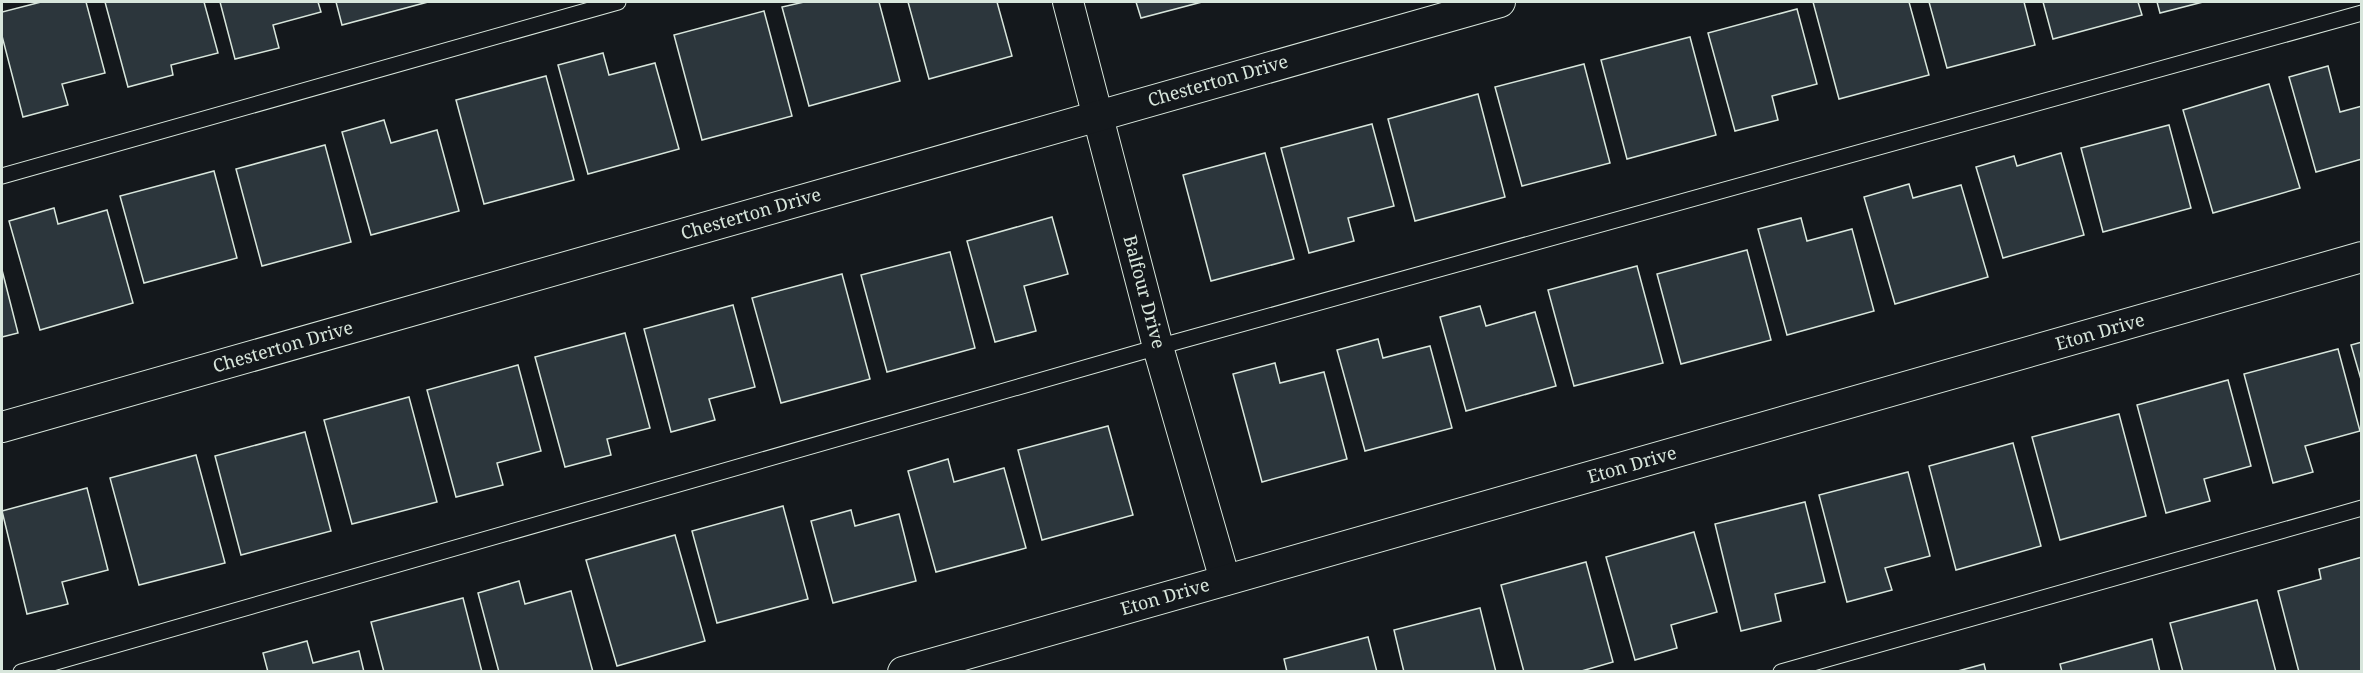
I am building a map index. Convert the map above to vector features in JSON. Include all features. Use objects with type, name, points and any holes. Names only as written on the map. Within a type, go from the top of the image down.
[{"type":"street","name":"Balfour Drive","points":[[1068,2],[1158,346],[1225,580]]},
{"type":"street","name":"Chesterton Drive","points":[[2,427],[1500,2]]},
{"type":"street","name":"Eton Drive","points":[[903,672],[2361,257]]},
{"type":"lane","points":[[2,176],[618,2]]},
{"type":"lane","points":[[21,672],[1158,346],[2361,13]]},
{"type":"lane","points":[[1781,672],[2361,508]]},
{"type":"building","points":[[41,2],[86,2],[105,73],[62,84],[68,105],[23,117],[2,36],[2,12]]},
{"type":"building","points":[[105,2],[204,2],[218,53],[171,65],[173,75],[128,87]]},
{"type":"building","points":[[220,2],[318,2],[321,12],[273,25],[279,48],[235,59]]},
{"type":"building","points":[[336,2],[428,2],[342,25]]},
{"type":"building","points":[[804,2],[879,2],[900,81],[809,106],[782,7]]},
{"type":"building","points":[[908,2],[997,2],[1012,56],[929,79]]},
{"type":"building","points":[[1136,2],[1202,2],[1141,18]]},
{"type":"building","points":[[1813,2],[1909,2],[1929,75],[1839,99]]},
{"type":"building","points":[[1929,2],[2024,2],[2035,45],[1947,68]]},
{"type":"building","points":[[2043,2],[2138,2],[2142,15],[2053,39]]},
{"type":"building","points":[[2157,2],[2203,2],[2160,13]]},
{"type":"building","points":[[1797,9],[1817,84],[1772,96],[1778,120],[1735,131],[1708,33]]},
{"type":"building","points":[[764,11],[792,116],[702,140],[674,35]]},
{"type":"building","points":[[1690,37],[1716,135],[1627,159],[1601,60]]},
{"type":"building","points":[[603,53],[609,75],[655,63],[679,149],[588,174],[558,65]]},
{"type":"building","points":[[1584,64],[1610,163],[1522,186],[1495,87]]},
{"type":"building","points":[[2328,66],[2340,112],[2362,106],[2362,159],[2316,172],[2289,77]]},
{"type":"building","points":[[546,76],[574,180],[484,204],[456,100]]},
{"type":"building","points":[[2269,84],[2300,188],[2213,213],[2183,110]]},
{"type":"building","points":[[1478,94],[1505,197],[1415,221],[1388,119]]},
{"type":"building","points":[[384,120],[391,143],[437,130],[459,211],[371,235],[342,132]]},
{"type":"building","points":[[1372,124],[1394,206],[1348,218],[1354,241],[1309,253],[1281,148]]},
{"type":"building","points":[[2169,125],[2191,208],[2103,232],[2081,148]]},
{"type":"building","points":[[325,145],[351,242],[262,266],[236,169]]},
{"type":"building","points":[[1265,153],[1294,259],[1211,281],[1183,175]]},
{"type":"building","points":[[2061,153],[2084,235],[2003,258],[1976,167],[2014,156],[2017,166]]},
{"type":"building","points":[[214,171],[237,258],[144,283],[120,196]]},
{"type":"building","points":[[1909,184],[1913,198],[1961,185],[1988,277],[1895,304],[1864,197]]},
{"type":"building","points":[[54,208],[58,224],[107,210],[133,303],[40,330],[9,221]]},
{"type":"building","points":[[1052,217],[1068,274],[1024,286],[1036,331],[995,342],[967,241]]},
{"type":"building","points":[[1801,218],[1807,241],[1852,229],[1874,311],[1787,335],[1758,229]]},
{"type":"building","points":[[1747,250],[1771,340],[1681,364],[1657,274]]},
{"type":"building","points":[[950,252],[975,348],[887,372],[861,275]]},
{"type":"building","points":[[1637,266],[1663,363],[1574,386],[1548,290]]},
{"type":"building","points":[[2,270],[18,333],[2,337]]},
{"type":"building","points":[[842,274],[870,379],[781,403],[752,298]]},
{"type":"building","points":[[733,305],[755,387],[709,399],[715,420],[671,432],[644,329]]},
{"type":"building","points":[[1480,306],[1486,326],[1535,312],[1556,386],[1466,411],[1440,317]]},
{"type":"building","points":[[625,333],[650,428],[607,439],[611,455],[565,467],[535,357]]},
{"type":"building","points":[[1378,339],[1383,358],[1430,346],[1452,428],[1365,451],[1337,350]]},
{"type":"building","points":[[2362,342],[2362,383],[2351,345]]},
{"type":"building","points":[[2338,349],[2360,431],[2305,446],[2313,472],[2273,483],[2244,374]]},
{"type":"building","points":[[1275,363],[1280,383],[1324,372],[1347,459],[1262,482],[1233,374]]},
{"type":"building","points":[[518,365],[541,451],[497,463],[503,485],[456,497],[427,390]]},
{"type":"building","points":[[2228,380],[2251,466],[2204,479],[2210,501],[2166,513],[2137,405]]},
{"type":"building","points":[[409,397],[437,502],[352,524],[324,420]]},
{"type":"building","points":[[2119,414],[2146,516],[2060,540],[2032,437]]},
{"type":"building","points":[[1108,426],[1133,515],[1042,540],[1018,450]]},
{"type":"building","points":[[305,432],[331,531],[241,555],[215,456]]},
{"type":"building","points":[[2013,443],[2041,546],[1956,570],[1929,466]]},
{"type":"building","points":[[196,455],[225,563],[139,585],[110,478]]},
{"type":"building","points":[[948,459],[954,482],[1004,468],[1026,548],[936,572],[908,471]]},
{"type":"building","points":[[1908,472],[1930,556],[1885,568],[1892,590],[1847,602],[1819,495]]},
{"type":"building","points":[[87,488],[108,570],[62,582],[68,604],[27,614],[2,511]]},
{"type":"building","points":[[1805,502],[1825,582],[1775,594],[1781,621],[1741,631],[1715,524]]},
{"type":"building","points":[[783,506],[808,599],[717,623],[692,531]]},
{"type":"building","points":[[851,510],[855,526],[899,514],[916,581],[833,603],[811,521]]},
{"type":"building","points":[[1694,532],[1717,612],[1671,625],[1677,648],[1635,660],[1606,557]]},
{"type":"building","points":[[675,535],[705,641],[617,666],[586,560]]},
{"type":"building","points":[[2362,557],[2362,672],[2299,672],[2278,591],[2321,579],[2319,569]]},
{"type":"building","points":[[1586,562],[1613,662],[1578,672],[1524,672],[1501,585]]},
{"type":"building","points":[[519,581],[525,604],[571,591],[593,672],[499,672],[478,593]]},
{"type":"building","points":[[463,598],[482,672],[384,672],[371,622]]},
{"type":"building","points":[[2257,600],[2276,672],[2183,672],[2170,623]]},
{"type":"building","points":[[1480,608],[1496,672],[1404,672],[1394,630]]},
{"type":"building","points":[[1368,637],[1377,672],[1287,672],[1284,659]]},
{"type":"building","points":[[2152,639],[2160,672],[2062,672],[2060,664]]},
{"type":"building","points":[[307,641],[313,663],[359,651],[364,672],[268,672],[263,653]]},
{"type":"building","points":[[1984,664],[1986,672],[1954,672]]}]
